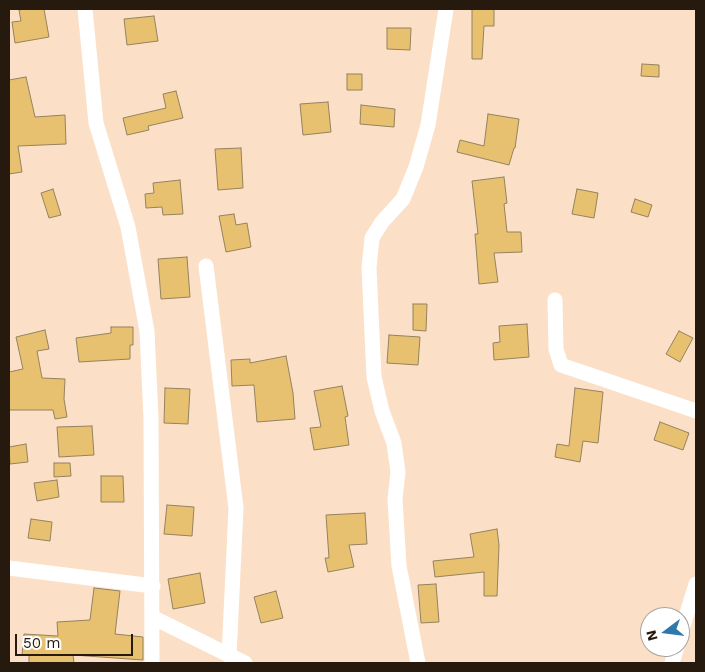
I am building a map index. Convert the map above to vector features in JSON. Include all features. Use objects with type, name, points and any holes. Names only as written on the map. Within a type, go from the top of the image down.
[{"type":"street","points":[[84,9],[96,123],[128,227],[148,331],[152,418],[152,663]]},
{"type":"street","points":[[418,663],[399,566],[394,499],[398,472],[395,452],[374,377],[369,268],[372,238],[382,222],[403,199],[416,167],[428,125],[446,9]]},
{"type":"street","points":[[206,266],[236,508],[229,656]]},
{"type":"street","points":[[555,300],[556,349],[562,365],[696,411]]},
{"type":"street","points":[[9,568],[152,586]]},
{"type":"street","points":[[689,607],[696,584]]},
{"type":"street","points":[[152,617],[245,663]]},
{"type":"building","points":[[44,9],[49,37],[15,43],[12,22],[21,21],[19,10]]},
{"type":"building","points":[[472,9],[494,9],[494,26],[484,26],[482,59],[472,59]]},
{"type":"building","points":[[154,16],[158,41],[127,45],[124,19]]},
{"type":"building","points":[[387,28],[411,28],[410,50],[387,49]]},
{"type":"building","points":[[642,64],[659,65],[659,77],[641,76]]},
{"type":"building","points":[[347,74],[362,74],[362,90],[347,90]]},
{"type":"building","points":[[26,77],[35,117],[65,115],[66,144],[18,146],[22,172],[9,174],[9,80]]},
{"type":"building","points":[[176,91],[183,118],[148,126],[149,130],[127,135],[123,118],[166,108],[163,94]]},
{"type":"building","points":[[328,102],[331,132],[303,135],[300,104]]},
{"type":"building","points":[[361,105],[395,109],[394,127],[360,124]]},
{"type":"building","points":[[488,114],[519,119],[515,148],[509,165],[457,152],[460,140],[484,146]]},
{"type":"building","points":[[241,148],[243,188],[218,190],[215,149]]},
{"type":"building","points":[[504,177],[507,203],[504,204],[507,232],[521,232],[522,252],[494,253],[498,282],[479,284],[475,234],[478,234],[472,181]]},
{"type":"building","points":[[180,180],[183,214],[163,215],[162,207],[146,208],[145,194],[154,193],[153,183]]},
{"type":"building","points":[[53,189],[61,215],[49,218],[41,193]]},
{"type":"building","points":[[577,189],[598,193],[594,218],[572,214]]},
{"type":"building","points":[[635,199],[652,205],[648,217],[631,212]]},
{"type":"building","points":[[234,214],[236,225],[247,223],[251,247],[226,252],[219,216]]},
{"type":"building","points":[[187,257],[190,297],[161,299],[158,259]]},
{"type":"building","points":[[413,304],[427,304],[426,331],[413,330]]},
{"type":"building","points":[[527,324],[529,357],[494,360],[493,343],[500,342],[499,326]]},
{"type":"building","points":[[111,327],[133,327],[133,345],[130,345],[130,359],[79,362],[76,338],[111,333]]},
{"type":"building","points":[[45,330],[49,349],[37,351],[42,378],[65,379],[64,399],[67,417],[55,419],[53,410],[9,410],[9,372],[23,369],[16,337]]},
{"type":"building","points":[[679,331],[693,338],[680,362],[666,354]]},
{"type":"building","points":[[389,335],[420,337],[418,365],[387,363]]},
{"type":"building","points":[[286,356],[293,393],[295,419],[257,422],[254,385],[232,386],[231,360],[250,359],[250,363]]},
{"type":"building","points":[[342,386],[348,416],[345,417],[349,445],[314,450],[310,428],[321,427],[314,391]]},
{"type":"building","points":[[165,388],[190,389],[188,424],[164,423]]},
{"type":"building","points":[[575,388],[603,392],[598,443],[583,441],[580,462],[555,457],[557,444],[569,446]]},
{"type":"building","points":[[660,422],[689,433],[683,450],[654,440]]},
{"type":"building","points":[[92,426],[94,455],[59,457],[57,427]]},
{"type":"building","points":[[26,444],[28,462],[10,464],[9,447]]},
{"type":"building","points":[[54,463],[70,463],[71,476],[54,477]]},
{"type":"building","points":[[101,476],[123,476],[124,502],[101,502]]},
{"type":"building","points":[[57,480],[59,497],[37,501],[34,483]]},
{"type":"building","points":[[167,505],[194,507],[192,536],[164,534]]},
{"type":"building","points":[[365,513],[367,544],[349,545],[354,567],[328,572],[325,558],[329,558],[326,515]]},
{"type":"building","points":[[31,519],[52,522],[50,541],[28,538]]},
{"type":"building","points":[[497,529],[499,545],[497,596],[484,596],[484,572],[435,577],[433,561],[474,557],[470,534]]},
{"type":"building","points":[[200,573],[205,603],[173,609],[168,579]]},
{"type":"building","points":[[436,584],[439,622],[421,623],[418,585]]},
{"type":"building","points":[[94,588],[120,591],[115,634],[143,637],[143,660],[73,655],[74,663],[29,663],[29,655],[22,655],[24,634],[58,636],[57,622],[90,620]]},
{"type":"building","points":[[276,591],[283,618],[261,623],[254,597]]}]
